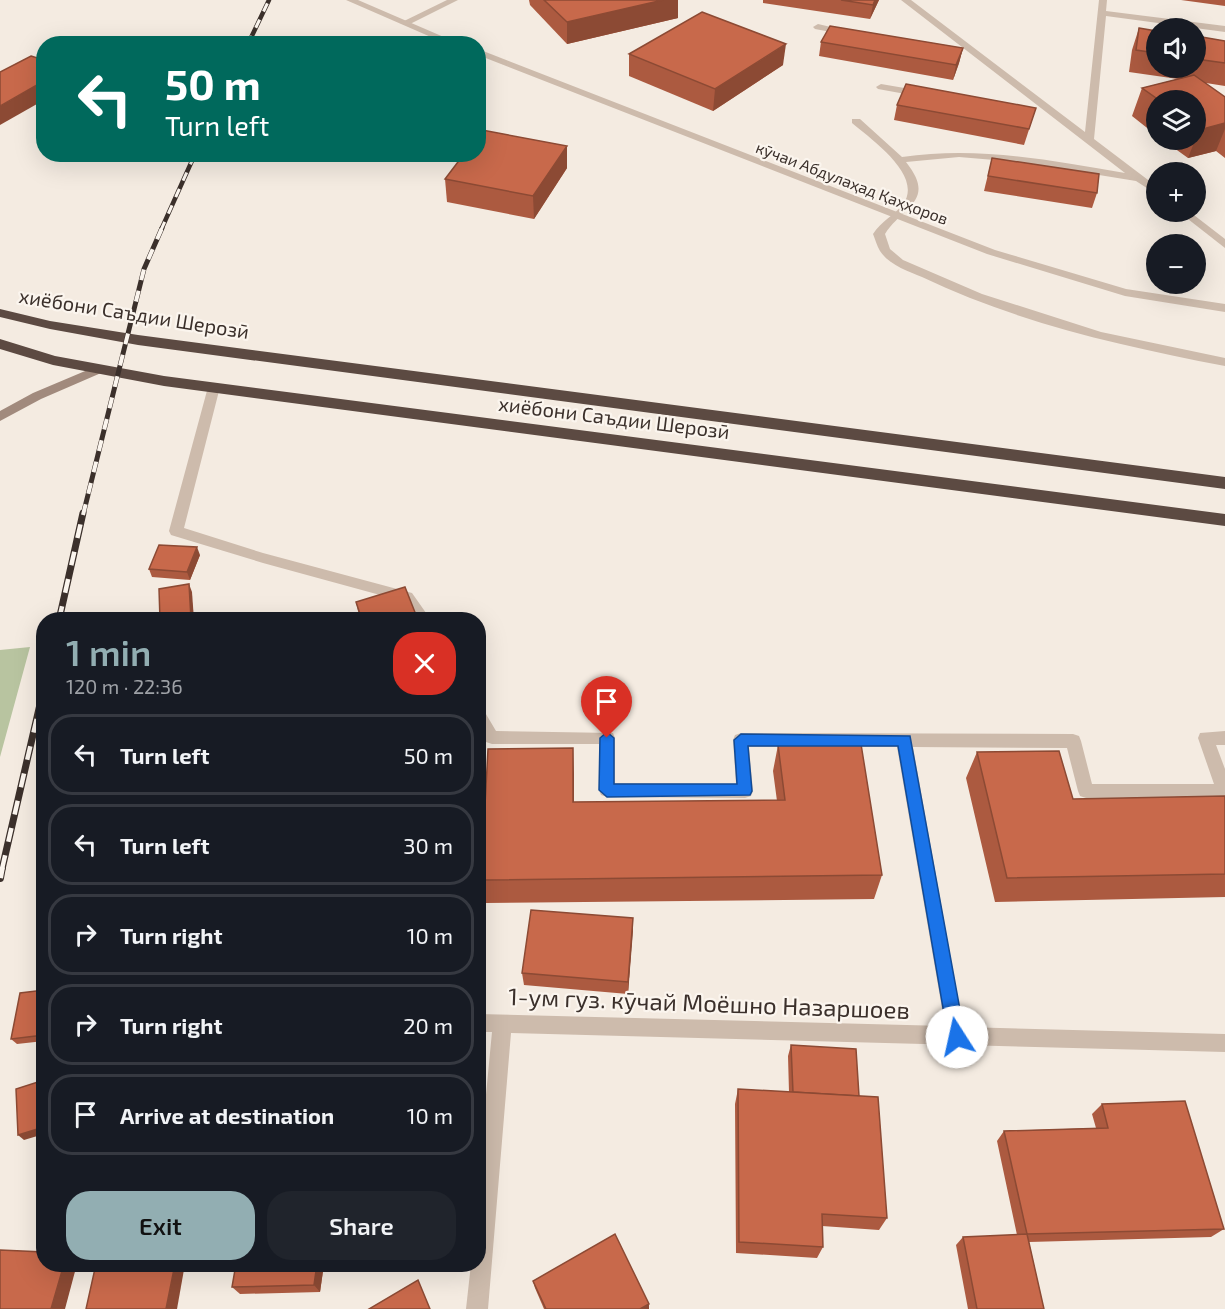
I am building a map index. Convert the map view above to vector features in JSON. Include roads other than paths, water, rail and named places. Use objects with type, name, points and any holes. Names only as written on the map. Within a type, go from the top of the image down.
[{"type":"highway","name":"хиёбони Саъдии Шерозӣ","points":[[0,313],[50,325],[138,340],[1225,483]]},
{"type":"highway","name":"хиёбони Саъдии Шерозӣ","points":[[0,344],[97,370],[214,387],[1225,520]]},
{"type":"street","points":[[405,23],[454,0]]},
{"type":"street","points":[[905,0],[1146,183]]},
{"type":"street","points":[[1089,140],[1103,0]]},
{"type":"street","points":[[355,1],[437,36]]},
{"type":"street","points":[[1101,13],[1225,29]]},
{"type":"street","points":[[818,27],[863,35]]},
{"type":"street","points":[[953,50],[976,53]]},
{"type":"street","name":"кӯчаи Абдулаҳад Қаҳҳоров","points":[[486,55],[896,217],[991,252],[1125,292],[1225,308]]},
{"type":"street","points":[[881,87],[928,95]]},
{"type":"street","points":[[1034,113],[1057,117]]},
{"type":"street","points":[[856,121],[900,160],[910,175],[914,193],[910,203],[881,230],[880,242],[899,262],[1009,310],[1125,343],[1225,362]]},
{"type":"street","points":[[900,160],[931,155],[988,156],[1140,178]]},
{"type":"street","points":[[1196,222],[1225,245]]},
{"type":"street","points":[[0,417],[37,396],[97,370]]},
{"type":"street","points":[[214,387],[176,531],[263,558],[407,597],[418,612]]},
{"type":"street","points":[[486,727],[492,738],[607,738],[607,790],[745,791],[741,740],[904,740],[1073,741],[1086,791],[1225,791],[1206,738],[1225,738]]},
{"type":"street","points":[[904,740],[957,1037]]},
{"type":"street","name":"1-ум гуз. кӯчай Моёшно Назаршоев","points":[[486,1023],[1225,1043]]},
{"type":"street","points":[[486,1206],[502,1024]]},
{"type":"street","points":[[477,1309],[480,1272]]},
{"type":"railway","points":[[252,36],[269,0]]},
{"type":"railway","points":[[161,230],[191,162]]},
{"type":"railway","points":[[83,515],[144,269],[162,228]]},
{"type":"railway","points":[[61,612],[83,513]]},
{"type":"railway","points":[[2,869],[36,722]]},
{"type":"railway","points":[[0,878],[2,867]]}]
